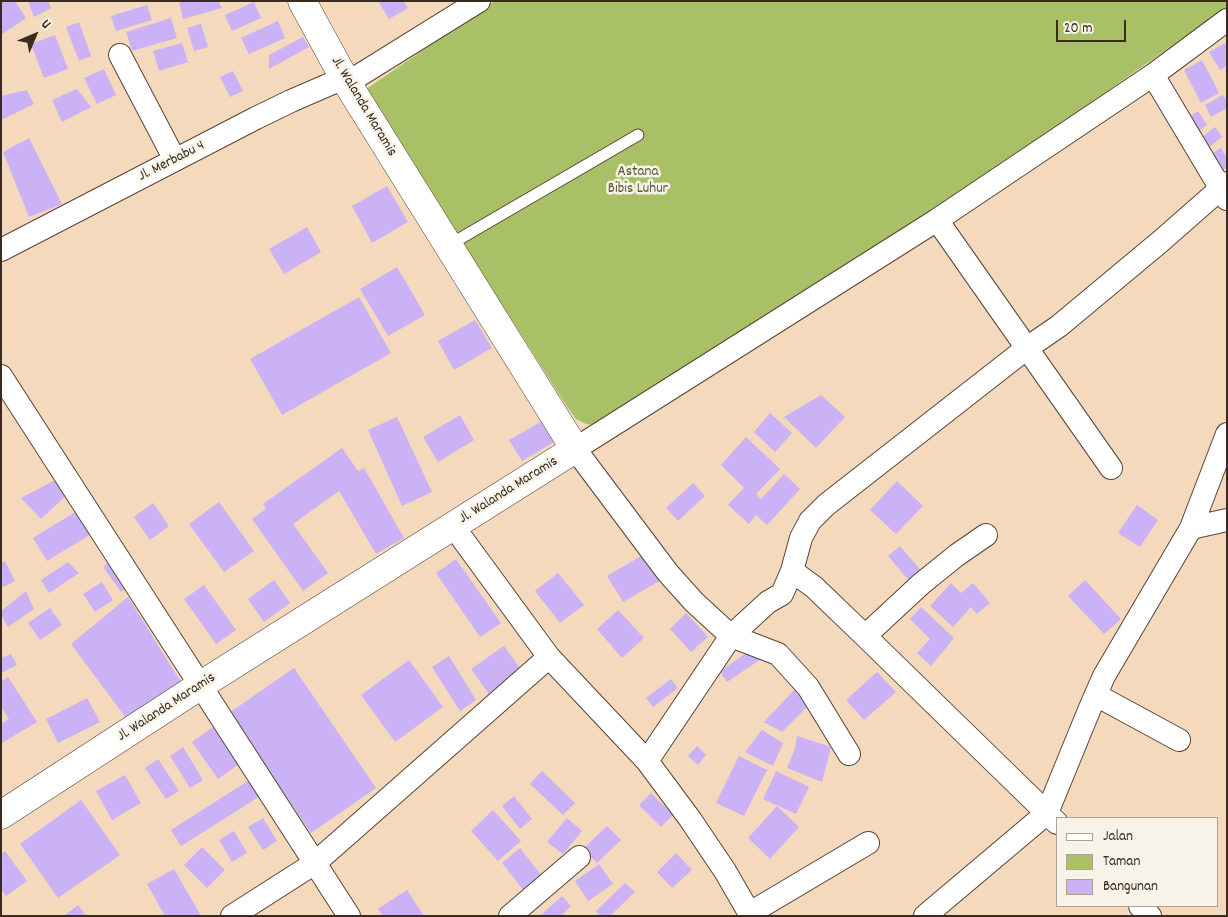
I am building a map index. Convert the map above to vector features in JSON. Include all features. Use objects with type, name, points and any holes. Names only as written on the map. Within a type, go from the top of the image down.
[{"type":"street","name":"Jl. Walanda Maramis","points":[[1,815],[201,685],[575,449],[346,81],[302,1]]},
{"type":"street","name":"Jl. Merbabu 4","points":[[1,250],[282,105],[346,81],[479,1]]},
{"type":"street","points":[[849,754],[808,687],[783,658],[778,654],[731,636],[694,602],[668,573],[575,449],[937,220],[1153,75],[1227,20]]},
{"type":"street","points":[[120,54],[175,160]]},
{"type":"street","points":[[648,761],[731,636],[768,602],[782,594],[792,571],[801,538],[810,521],[826,505],[1027,348],[1059,326],[1224,190],[1153,75]]},
{"type":"street","points":[[937,220],[1111,468]]},
{"type":"street","points":[[1,376],[349,916]]},
{"type":"street","points":[[925,916],[1052,818],[1104,676],[1191,528],[1227,434]]},
{"type":"street","points":[[1191,528],[1227,520]]},
{"type":"street","points":[[453,526],[549,657],[648,761],[720,864],[750,915],[868,844]]},
{"type":"street","points":[[865,636],[920,584],[986,535]]},
{"type":"street","points":[[792,571],[814,587],[1052,818]]},
{"type":"street","points":[[232,916],[314,863],[549,657]]},
{"type":"street","points":[[1096,695],[1178,740]]},
{"type":"street","points":[[510,916],[579,857]]},
{"type":"street","points":[[1141,907],[1150,916]]},
{"type":"lane","points":[[449,245],[638,135]]},
{"type":"green space","name":"Astana Bibis Luhur","points":[[495,1],[1227,1],[1227,7],[927,215],[595,425],[586,424],[576,419],[568,408],[365,90]]},
{"type":"building","points":[[1,1],[15,1],[26,18],[1,35]]},
{"type":"building","points":[[28,1],[48,1],[51,8],[34,17]]},
{"type":"building","points":[[179,1],[218,1],[222,8],[183,19]]},
{"type":"building","points":[[378,1],[403,1],[408,8],[389,19]]},
{"type":"building","points":[[254,2],[261,18],[232,31],[225,15]]},
{"type":"building","points":[[147,5],[152,20],[116,31],[111,16]]},
{"type":"building","points":[[171,18],[177,38],[132,51],[126,32]]},
{"type":"building","points":[[278,21],[285,38],[249,54],[241,38]]},
{"type":"building","points":[[79,22],[91,56],[79,61],[66,27]]},
{"type":"building","points":[[201,24],[208,47],[194,51],[187,28]]},
{"type":"building","points":[[55,35],[68,69],[44,78],[31,44]]},
{"type":"building","points":[[303,37],[309,47],[269,69],[269,55]]},
{"type":"building","points":[[182,43],[188,62],[159,71],[153,51]]},
{"type":"building","points":[[1225,43],[1227,46],[1227,66],[1220,70],[1209,52]]},
{"type":"building","points":[[1202,60],[1219,93],[1201,103],[1184,70]]},
{"type":"building","points":[[104,69],[116,95],[97,104],[84,78]]},
{"type":"building","points":[[233,71],[243,91],[230,97],[220,77]]},
{"type":"building","points":[[77,89],[91,107],[62,122],[52,100]]},
{"type":"building","points":[[27,90],[34,104],[1,120],[1,96]]},
{"type":"building","points":[[1223,95],[1227,101],[1227,108],[1211,117],[1205,105]]},
{"type":"building","points":[[1198,111],[1207,125],[1194,134],[1185,120]]},
{"type":"building","points":[[1215,127],[1222,137],[1204,151],[1197,141]]},
{"type":"building","points":[[29,138],[62,204],[29,217],[3,152]]},
{"type":"building","points":[[1221,148],[1227,158],[1227,167],[1221,171],[1211,154]]},
{"type":"building","points":[[387,186],[408,222],[372,243],[352,206]]},
{"type":"building","points":[[307,227],[321,252],[284,274],[269,249]]},
{"type":"building","points":[[397,267],[425,315],[388,336],[360,289]]},
{"type":"building","points":[[359,297],[391,353],[282,415],[250,359]]},
{"type":"building","points":[[475,320],[492,348],[454,370],[438,341]]},
{"type":"building","points":[[821,395],[845,417],[816,448],[784,417]]},
{"type":"building","points":[[770,413],[792,433],[775,452],[754,432]]},
{"type":"building","points":[[460,415],[474,440],[438,462],[423,437]]},
{"type":"building","points":[[397,417],[432,492],[402,506],[368,430]]},
{"type":"building","points":[[544,420],[556,441],[522,461],[509,440]]},
{"type":"building","points":[[746,437],[780,469],[756,494],[761,499],[784,474],[800,489],[767,525],[756,515],[749,524],[728,505],[744,488],[721,465]]},
{"type":"building","points":[[342,448],[358,471],[364,468],[404,538],[376,554],[339,491],[293,524],[328,573],[303,591],[252,519],[266,509],[263,504]]},
{"type":"building","points":[[63,476],[72,490],[41,519],[21,498]]},
{"type":"building","points":[[897,481],[923,506],[896,534],[870,510]]},
{"type":"building","points":[[693,483],[705,496],[678,521],[666,508]]},
{"type":"building","points":[[219,502],[254,551],[224,572],[189,524]]},
{"type":"building","points":[[153,503],[169,526],[150,540],[134,517]]},
{"type":"building","points":[[1137,505],[1158,520],[1140,547],[1118,533]]},
{"type":"building","points":[[82,508],[96,531],[47,561],[33,538]]},
{"type":"building","points":[[900,546],[926,576],[914,586],[888,556]]},
{"type":"building","points":[[648,552],[663,579],[623,602],[607,576]]},
{"type":"building","points":[[117,557],[134,583],[121,592],[103,567]]},
{"type":"building","points":[[456,559],[501,623],[480,637],[436,573]]},
{"type":"building","points":[[5,561],[15,581],[1,588],[1,563]]},
{"type":"building","points":[[68,562],[79,573],[49,593],[41,580]]},
{"type":"building","points":[[558,573],[584,605],[560,623],[535,591]]},
{"type":"building","points":[[274,580],[290,603],[264,622],[248,599]]},
{"type":"building","points":[[1085,580],[1121,619],[1104,634],[1068,596]]},
{"type":"building","points":[[102,582],[113,600],[95,612],[83,594]]},
{"type":"building","points":[[951,583],[961,593],[973,583],[990,603],[977,614],[971,607],[953,627],[930,606]]},
{"type":"building","points":[[204,585],[236,630],[216,644],[184,599]]},
{"type":"building","points":[[26,591],[34,609],[8,627],[1,615],[1,611]]},
{"type":"building","points":[[128,597],[184,687],[129,722],[71,644]]},
{"type":"building","points":[[921,607],[954,638],[931,666],[917,653],[930,639],[910,619]]},
{"type":"building","points":[[50,608],[62,625],[40,640],[28,623]]},
{"type":"building","points":[[618,610],[644,638],[622,658],[597,629]]},
{"type":"building","points":[[686,613],[708,637],[691,652],[670,629]]},
{"type":"building","points":[[504,646],[522,671],[489,694],[471,669]]},
{"type":"building","points":[[754,648],[761,659],[727,682],[720,671]]},
{"type":"building","points":[[11,654],[17,665],[1,673],[1,658]]},
{"type":"building","points":[[449,656],[476,700],[460,711],[432,667]]},
{"type":"building","points":[[409,660],[443,707],[395,742],[361,695]]},
{"type":"building","points":[[294,668],[376,788],[311,833],[229,713]]},
{"type":"building","points":[[877,672],[896,692],[864,720],[846,700]]},
{"type":"building","points":[[8,677],[37,722],[2,743],[1,724],[9,719],[1,707],[1,682]]},
{"type":"building","points":[[671,679],[678,688],[653,707],[646,698]]},
{"type":"building","points":[[797,687],[812,702],[782,732],[764,722]]},
{"type":"building","points":[[87,698],[100,722],[58,743],[46,719]]},
{"type":"building","points":[[213,727],[239,764],[218,779],[192,742]]},
{"type":"building","points":[[762,730],[783,743],[773,766],[745,752]]},
{"type":"building","points":[[797,736],[831,747],[822,782],[787,768],[795,748]]},
{"type":"building","points":[[697,746],[706,755],[698,765],[688,756]]},
{"type":"building","points":[[183,747],[203,780],[190,788],[170,756]]},
{"type":"building","points":[[739,756],[767,770],[744,816],[716,803]]},
{"type":"building","points":[[158,759],[179,791],[166,799],[145,768]]},
{"type":"building","points":[[542,771],[575,803],[563,815],[530,784]]},
{"type":"building","points":[[776,771],[809,787],[796,814],[763,799]]},
{"type":"building","points":[[125,775],[141,803],[112,820],[96,791]]},
{"type":"building","points":[[254,777],[265,793],[181,846],[171,830]]},
{"type":"building","points":[[651,793],[673,815],[661,827],[639,805]]},
{"type":"building","points":[[514,796],[532,819],[520,829],[502,806]]},
{"type":"building","points":[[81,800],[120,855],[58,898],[20,844]]},
{"type":"building","points":[[777,806],[799,827],[770,859],[748,838]]},
{"type":"building","points":[[493,810],[521,841],[498,861],[471,831]]},
{"type":"building","points":[[263,818],[277,841],[263,850],[248,827]]},
{"type":"building","points":[[567,818],[582,831],[563,854],[547,842]]},
{"type":"building","points":[[607,826],[621,840],[597,863],[583,849]]},
{"type":"building","points":[[234,831],[247,853],[232,862],[219,840]]},
{"type":"building","points":[[202,847],[225,870],[207,888],[184,865]]},
{"type":"building","points":[[520,848],[546,881],[528,896],[502,863]]},
{"type":"building","points":[[5,851],[27,881],[6,896],[1,889],[1,854]]},
{"type":"building","points":[[676,853],[692,870],[672,888],[657,872]]},
{"type":"building","points":[[599,864],[613,884],[588,901],[575,881]]},
{"type":"building","points":[[174,869],[201,916],[165,916],[147,884]]},
{"type":"building","points":[[625,883],[635,892],[610,916],[600,916],[596,911]]},
{"type":"building","points":[[407,890],[424,916],[383,916],[378,909]]},
{"type":"building","points":[[562,896],[571,906],[561,916],[540,916]]},
{"type":"building","points":[[78,905],[86,916],[64,916]]}]
